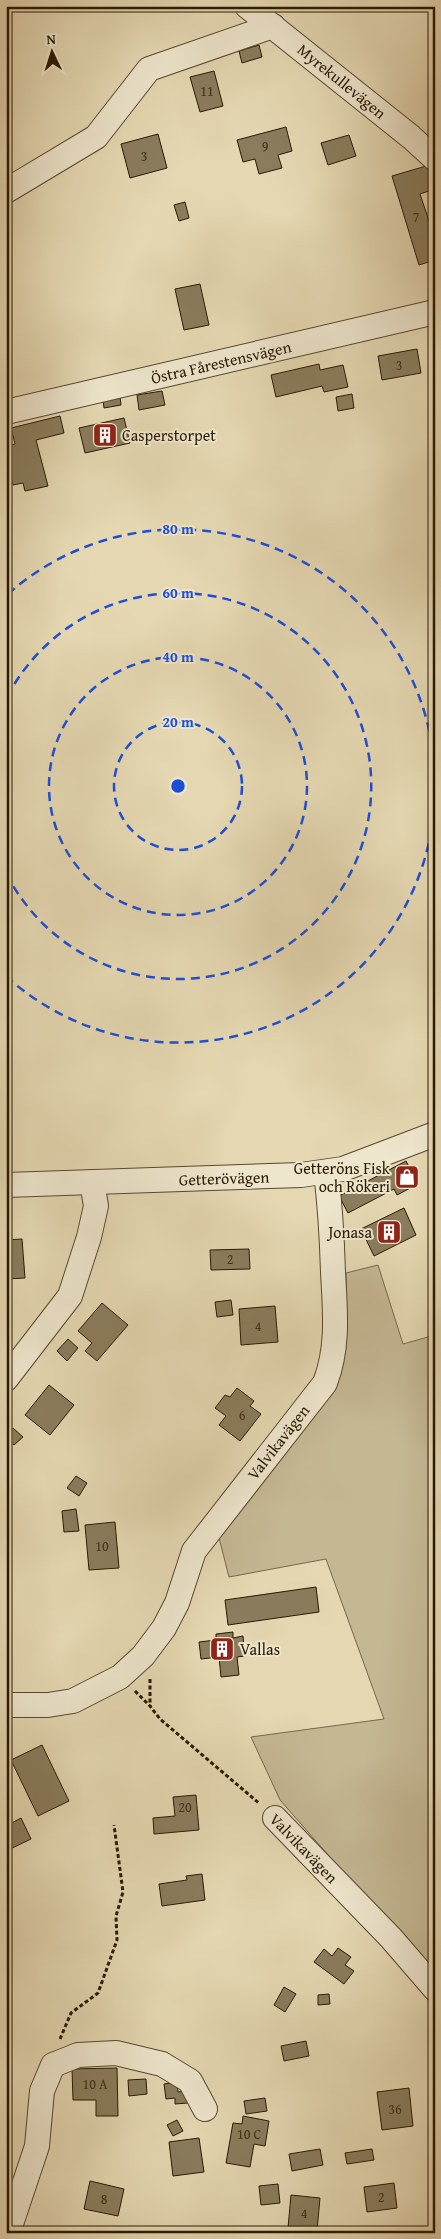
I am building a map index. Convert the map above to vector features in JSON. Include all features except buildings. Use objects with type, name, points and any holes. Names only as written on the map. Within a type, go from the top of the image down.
[{"type":"street","name":"Myrekullevägen","points":[[247,6],[411,137],[435,159]]},
{"type":"street","points":[[6,191],[96,137],[149,69],[272,26]]},
{"type":"street","name":"Östra Fårestensvägen","points":[[6,412],[435,312]]},
{"type":"street","name":"Getterövägen","points":[[6,1185],[301,1175],[343,1169],[377,1158],[435,1134]]},
{"type":"street","name":"Valvikavägen","points":[[6,1705],[48,1705],[73,1701],[120,1677],[143,1656],[164,1628],[177,1603],[194,1551],[199,1543],[325,1383],[331,1367],[336,1326],[326,1172]]},
{"type":"street","points":[[6,1379],[70,1296],[89,1237],[96,1206],[92,1182]]},
{"type":"street","name":"Valvikavägen","points":[[275,1818],[391,1938],[435,1989]]},
{"type":"street","points":[[8,2233],[37,2146],[42,2091],[53,2065],[78,2055],[116,2053],[162,2064],[190,2081],[205,2109]]},
{"type":"path","name":"Valvikavägen","points":[[120,1677],[150,1706],[160,1719],[275,1818]]},
{"type":"path","points":[[56,2064],[56,2048],[71,2013],[98,1993],[117,1940],[116,1916],[123,1892],[114,1825]]},
{"type":"shaded area","points":[[378,1265],[403,1344],[435,1335],[435,1977],[280,1800],[251,1737],[384,1719],[326,1559],[229,1577],[218,1534],[332,1394],[347,1330],[346,1273]]},
{"type":"place","name":"Casperstorpet","points":[[105,435]]},
{"type":"place","name":"Getteröns Fisk och Rökeri","points":[[407,1177]]},
{"type":"place","name":"Jonasa","points":[[389,1232]]},
{"type":"place","name":"Vallas","points":[[222,1649]]}]
